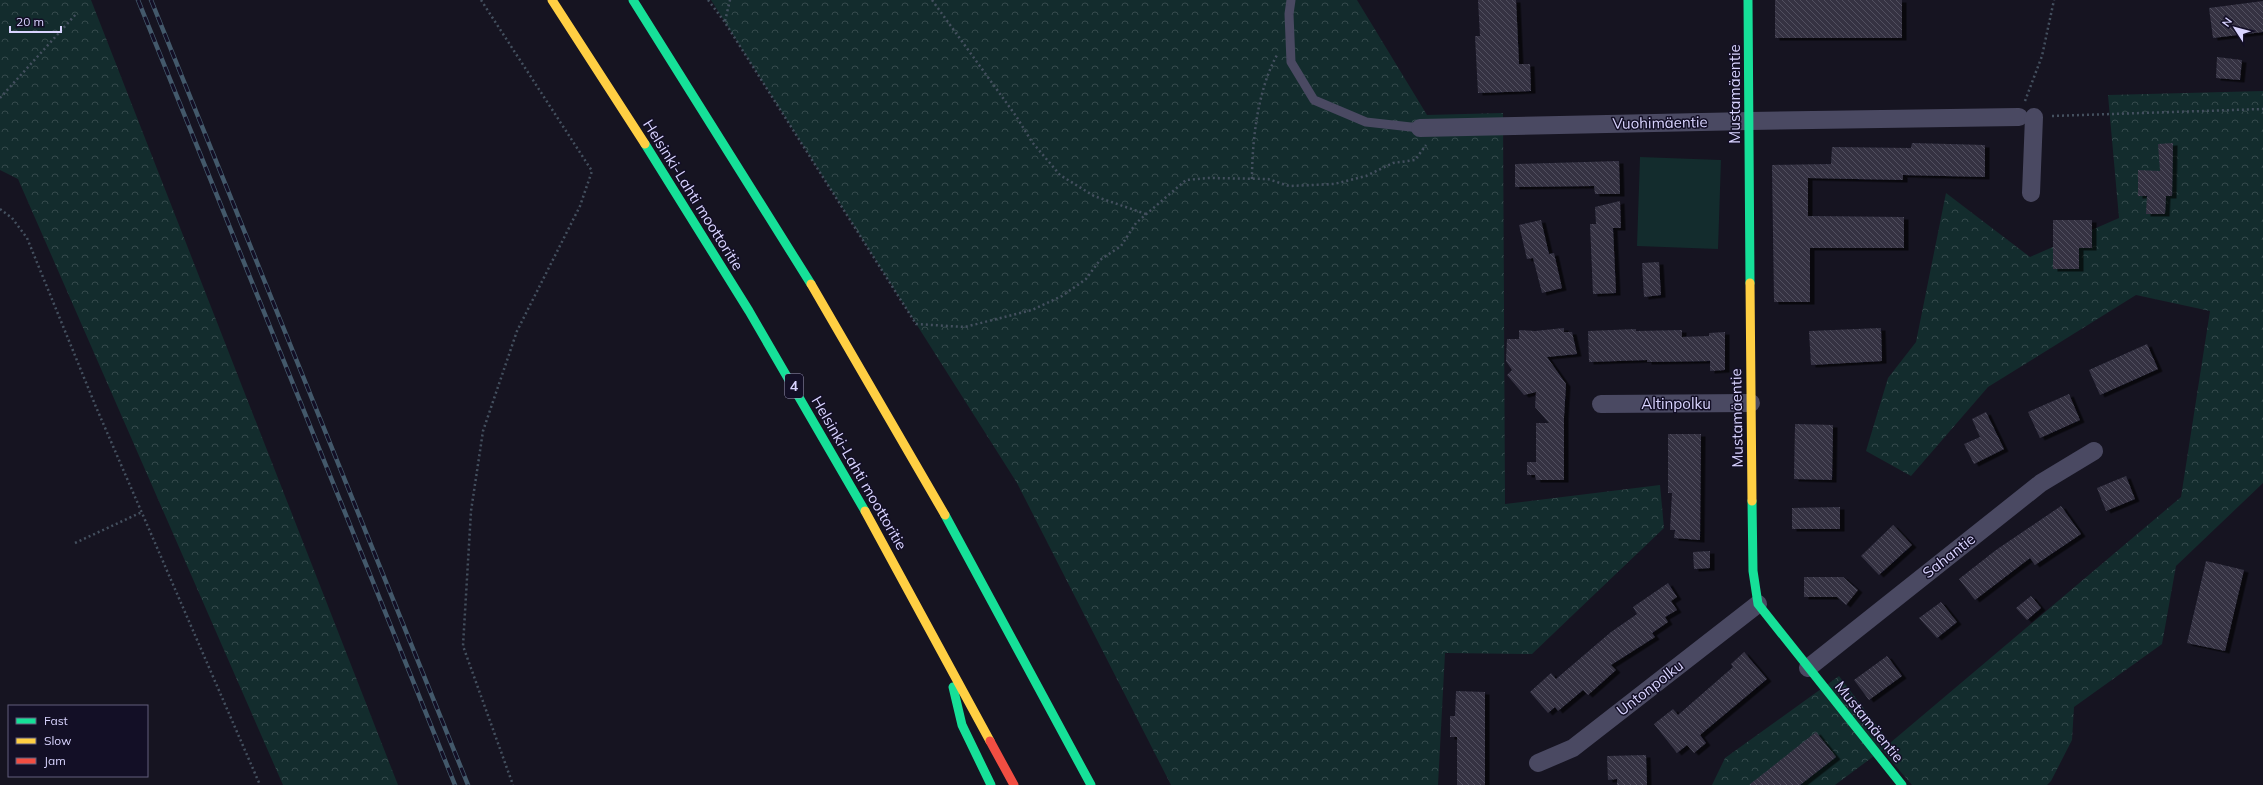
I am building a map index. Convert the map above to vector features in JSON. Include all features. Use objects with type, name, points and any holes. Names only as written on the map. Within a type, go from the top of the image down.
[{"type":"main road","name":"Helsinki-Lahti moottoritie","points":[[552,0],[666,176],[776,356],[946,656],[1014,785]]},
{"type":"main road","points":[[633,0],[830,314],[960,541],[1091,785]]},
{"type":"main road","name":"Mustamäentie","points":[[1748,0],[1752,571],[1758,604],[1902,785]]},
{"type":"main road","points":[[946,656],[962,725],[991,785]]},
{"type":"street","name":"Vuohimäentie","points":[[1426,128],[1749,120],[2027,117]]},
{"type":"street","points":[[2027,117],[2031,193]]},
{"type":"street","name":"Altinpolku","points":[[1601,404],[1751,403]]},
{"type":"street","name":"Sahantie","points":[[1808,668],[2041,483],[2094,451]]},
{"type":"street","name":"Untonpolku","points":[[1538,763],[1573,748],[1758,604]]},
{"type":"lane","points":[[1291,0],[1291,62],[1314,100],[1366,122],[1426,128]]},
{"type":"path","points":[[481,0],[592,170],[580,206],[517,331],[483,431],[471,511],[463,646],[513,785]]},
{"type":"path","points":[[708,0],[724,22],[916,324],[965,327],[1032,310],[1056,298],[1086,279],[1100,260],[1121,246],[1136,223],[1186,180],[1208,178],[1268,179],[1289,186],[1334,184],[1366,176],[1393,163],[1415,160],[1431,138],[1426,128]]},
{"type":"path","points":[[724,22],[730,0]]},
{"type":"path","points":[[932,0],[1016,116],[1032,142],[1060,176],[1094,196],[1146,214]]},
{"type":"path","points":[[2054,0],[2027,117],[2263,109]]},
{"type":"path","points":[[0,98],[77,13]]},
{"type":"path","points":[[1252,179],[1252,144],[1267,79],[1277,56],[1290,44]]},
{"type":"path","points":[[0,209],[12,218],[27,238],[96,407],[260,785]]},
{"type":"path","points":[[75,543],[142,512]]},
{"type":"green space","points":[[0,0],[91,0],[398,785],[283,785],[18,179],[0,170]]},
{"type":"green space","points":[[711,0],[1357,0],[1427,115],[1503,113],[1505,504],[1660,485],[1664,528],[1532,654],[1445,653],[1438,785],[1171,785],[1017,483]]},
{"type":"green space","points":[[2263,91],[2263,483],[2176,566],[2162,644],[2074,707],[2072,740],[2051,781],[2047,785],[1912,785],[1882,750],[1835,785],[1712,785],[1725,758],[1839,676],[1890,743],[2181,497],[2210,311],[2136,295],[1988,387],[1911,476],[1866,451],[1888,378],[1916,342],[1946,193],[2030,257],[2119,218],[2108,95]]},
{"type":"green space","points":[[1640,157],[1721,160],[1718,249],[1637,246]]},
{"type":"building","points":[[1478,0],[1516,0],[1519,64],[1530,64],[1531,91],[1478,93],[1475,36],[1480,36]]},
{"type":"building","points":[[1775,0],[1902,0],[1902,38],[1775,38]]},
{"type":"building","points":[[2263,1],[2263,32],[2213,38],[2209,8]]},
{"type":"building","points":[[2217,57],[2242,60],[2240,80],[2216,78]]},
{"type":"building","points":[[1912,143],[1985,145],[1985,177],[1903,175],[1903,180],[1808,178],[1808,216],[1904,217],[1904,248],[1810,248],[1810,302],[1774,302],[1772,165],[1831,164],[1832,147],[1911,148]]},
{"type":"building","points":[[2173,143],[2172,196],[2166,196],[2165,214],[2146,214],[2147,196],[2138,196],[2138,170],[2160,171],[2158,144]]},
{"type":"building","points":[[1619,161],[1620,194],[1595,194],[1594,186],[1515,187],[1515,164]]},
{"type":"building","points":[[1620,201],[1621,228],[1613,228],[1616,293],[1593,294],[1590,224],[1596,224],[1595,207]]},
{"type":"building","points":[[1541,220],[1549,254],[1554,253],[1562,288],[1542,293],[1533,258],[1527,259],[1519,225]]},
{"type":"building","points":[[2053,220],[2092,220],[2092,248],[2079,248],[2079,269],[2053,269]]},
{"type":"building","points":[[1659,262],[1661,295],[1644,297],[1642,263]]},
{"type":"building","points":[[1564,328],[1564,332],[1572,332],[1577,354],[1547,357],[1566,384],[1564,417],[1564,480],[1536,480],[1535,475],[1527,475],[1527,462],[1536,462],[1536,423],[1549,423],[1535,407],[1536,392],[1524,395],[1507,375],[1512,370],[1506,361],[1507,339],[1519,339],[1519,330],[1535,331]]},
{"type":"building","points":[[1881,328],[1882,361],[1811,365],[1809,331]]},
{"type":"building","points":[[1636,329],[1636,331],[1682,330],[1682,337],[1709,336],[1709,333],[1725,332],[1725,370],[1710,371],[1710,361],[1647,362],[1647,360],[1589,362],[1588,331]]},
{"type":"building","points":[[2147,344],[2158,369],[2100,395],[2089,370]]},
{"type":"building","points":[[2069,394],[2080,420],[2040,438],[2028,412]]},
{"type":"building","points":[[1986,412],[2004,449],[1974,464],[1964,444],[1980,437],[1972,419]]},
{"type":"building","points":[[1795,424],[1833,425],[1832,480],[1794,479]]},
{"type":"building","points":[[1668,434],[1701,434],[1700,540],[1674,538],[1675,530],[1670,530],[1672,493],[1668,493]]},
{"type":"building","points":[[2126,476],[2135,499],[2106,511],[2097,488]]},
{"type":"building","points":[[2061,506],[2081,534],[2035,565],[2030,558],[1975,600],[1959,579],[1996,550]]},
{"type":"building","points":[[1840,507],[1840,529],[1792,529],[1792,508]]},
{"type":"building","points":[[1893,525],[1912,545],[1879,575],[1861,556]]},
{"type":"building","points":[[1710,551],[1710,568],[1694,569],[1693,552]]},
{"type":"building","points":[[2206,561],[2244,570],[2225,651],[2187,643]]},
{"type":"building","points":[[1804,577],[1843,577],[1858,590],[1846,605],[1837,597],[1804,597]]},
{"type":"building","points":[[1668,583],[1677,597],[1671,601],[1677,610],[1665,617],[1668,622],[1652,633],[1655,637],[1611,665],[1616,670],[1588,695],[1583,690],[1558,711],[1555,707],[1548,713],[1530,692],[1551,673],[1556,679],[1611,632],[1637,614],[1633,607]]},
{"type":"building","points":[[2031,596],[2041,608],[2027,620],[2016,608]]},
{"type":"building","points":[[1941,602],[1957,622],[1937,638],[1919,618]]},
{"type":"building","points":[[1744,652],[1767,679],[1700,735],[1706,743],[1694,753],[1687,745],[1677,753],[1654,724],[1673,709],[1678,715],[1733,667],[1731,664]]},
{"type":"building","points":[[1887,656],[1902,676],[1869,700],[1854,680]]},
{"type":"building","points":[[1456,691],[1485,692],[1485,785],[1457,785],[1457,737],[1450,737],[1450,716],[1455,716]]},
{"type":"building","points":[[1816,732],[1836,757],[1800,785],[1749,785]]},
{"type":"building","points":[[1646,755],[1647,785],[1617,785],[1617,779],[1608,780],[1607,756]]},
{"type":"railway","points":[[138,0],[455,785]]},
{"type":"railway","points":[[151,0],[468,785]]},
{"type":"traffic: fast","points":[[633,0],[811,284]]},
{"type":"traffic: fast","points":[[1748,0],[1750,283]]},
{"type":"traffic: fast","points":[[645,144],[749,311],[865,511]]},
{"type":"traffic: fast","points":[[1752,501],[1753,571],[1758,604],[1902,785]]},
{"type":"traffic: fast","points":[[945,515],[1091,785]]},
{"type":"traffic: fast","points":[[953,687],[962,725],[991,785]]},
{"type":"traffic: slow","points":[[552,0],[645,144]]},
{"type":"traffic: slow","points":[[1750,283],[1752,501]]},
{"type":"traffic: slow","points":[[811,284],[945,515]]},
{"type":"traffic: slow","points":[[865,511],[990,741]]},
{"type":"traffic: jam","points":[[990,741],[1014,785]]}]
